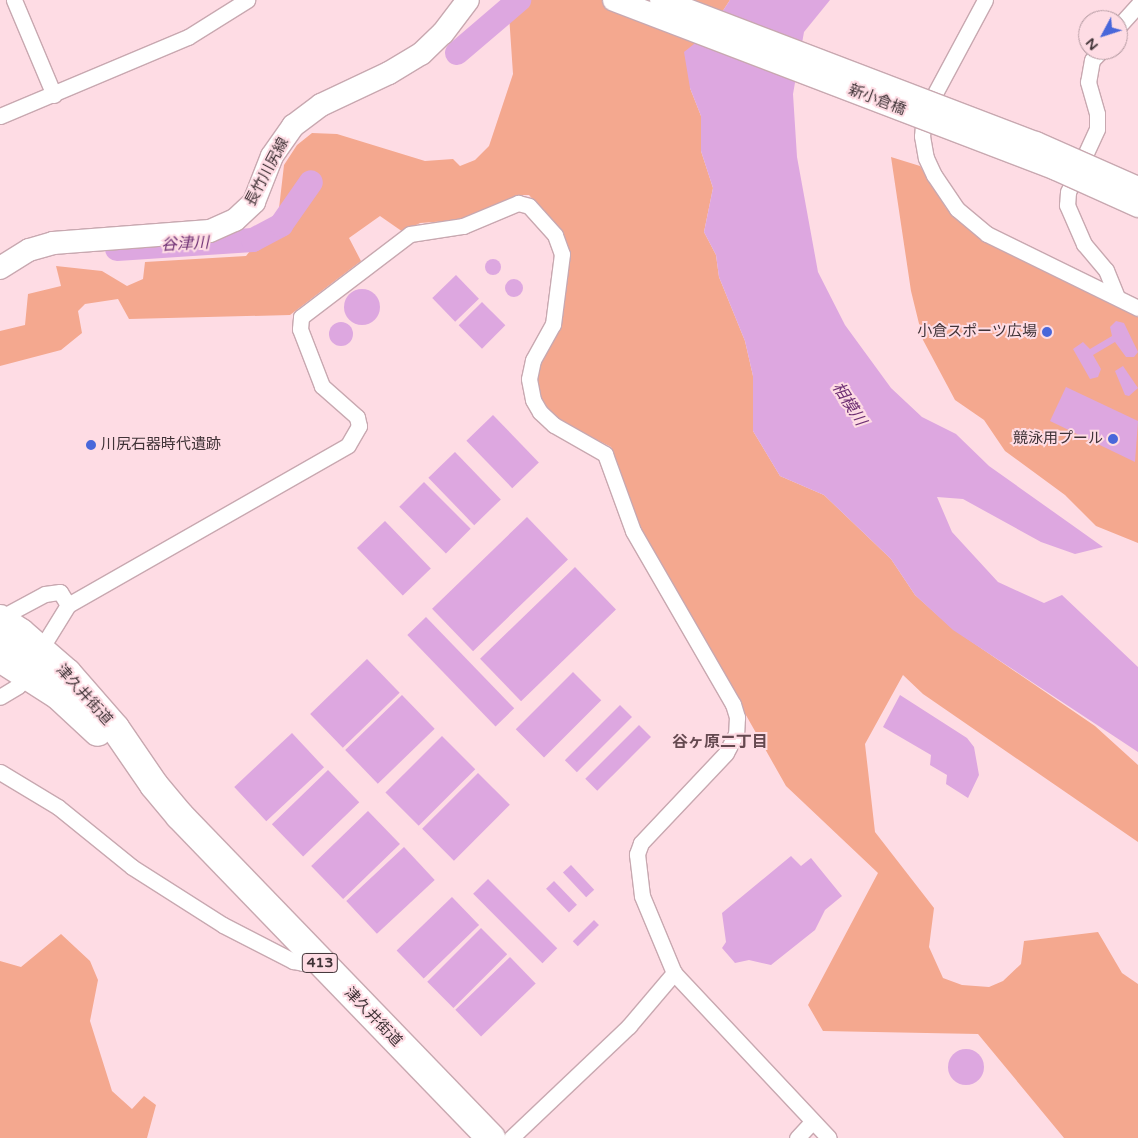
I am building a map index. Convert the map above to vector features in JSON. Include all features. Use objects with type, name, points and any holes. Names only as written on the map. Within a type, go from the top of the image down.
[{"type":"highway","name":"津久井街道","points":[[0,619],[33,659],[58,695],[154,785],[312,954],[491,1138]]},
{"type":"highway","name":"津久井街道","points":[[0,658],[33,659]]},
{"type":"main road","name":"長竹川尻線","points":[[0,268],[28,250],[53,242],[210,231],[235,220],[254,202],[272,156],[293,126],[321,105],[389,73],[420,54],[443,33],[468,0]]},
{"type":"main road","name":"新小倉橋","points":[[614,0],[1056,169],[1138,206]]},
{"type":"main road","name":"新小倉橋","points":[[660,0],[1036,143],[1138,188]]},
{"type":"main road","points":[[0,640],[33,659]]},
{"type":"street","points":[[14,0],[54,95]]},
{"type":"street","points":[[0,116],[54,95],[188,37],[247,0]]},
{"type":"street","points":[[985,0],[924,114],[922,136],[926,158],[957,209],[987,234],[1138,308]]},
{"type":"street","points":[[1128,16],[1138,5]]},
{"type":"street","points":[[1092,60],[1088,82],[1097,114],[1097,129],[1068,192],[1067,205],[1084,244],[1106,270],[1117,297]]},
{"type":"street","points":[[914,102],[924,114]]},
{"type":"street","points":[[0,697],[18,686],[33,659],[68,606],[348,445],[359,426],[356,417],[322,386],[300,329],[301,316],[410,234],[463,226],[524,202],[555,235],[562,254],[558,300],[553,324],[532,360],[529,379],[533,400],[540,412],[554,425],[605,454],[633,530],[733,704],[737,717],[736,734],[726,753],[641,843],[637,854],[642,896],[674,973],[829,1138]]},
{"type":"street","points":[[0,619],[38,597],[60,592],[68,606]]},
{"type":"street","points":[[0,772],[58,808],[132,867],[223,925],[293,961],[303,963],[312,954]]},
{"type":"street","points":[[511,1138],[629,1026],[674,973]]},
{"type":"street","points":[[797,1138],[812,1122]]},
{"type":"shaded area","points":[[508,0],[730,0],[709,32],[690,88],[701,116],[701,151],[713,188],[704,232],[716,255],[719,277],[745,341],[753,376],[753,431],[780,476],[824,495],[891,559],[915,595],[953,629],[1095,726],[1138,765],[1138,842],[923,694],[903,675],[865,744],[875,832],[934,908],[929,947],[943,978],[962,985],[989,987],[1003,981],[1021,964],[1024,941],[1098,932],[1122,973],[1138,984],[1138,1138],[1064,1138],[978,1034],[823,1031],[808,1005],[878,873],[786,786],[639,526],[611,447],[558,420],[539,398],[534,383],[539,358],[563,315],[566,270],[560,231],[529,195],[518,195],[461,220],[420,223],[403,232],[380,216],[349,238],[361,261],[290,315],[129,319],[118,299],[85,304],[78,311],[82,333],[61,350],[0,366],[0,331],[25,325],[28,294],[61,286],[56,266],[102,271],[127,286],[143,279],[145,262],[246,256],[278,217],[284,165],[297,145],[312,133],[337,134],[425,161],[453,159],[460,166],[475,160],[489,146],[513,74]]},
{"type":"shaded area","name":"小倉スポーツ広場","points":[[891,157],[920,166],[946,208],[981,238],[1138,316],[1138,543],[1096,526],[1065,495],[1005,451],[984,420],[955,400],[923,340],[911,291]]},
{"type":"shaded area","points":[[61,934],[90,961],[98,980],[90,1021],[112,1091],[132,1109],[144,1096],[156,1105],[147,1138],[0,1138],[0,961],[21,967]]},
{"type":"water","name":"相模川","points":[[730,0],[830,0],[804,32],[793,94],[797,157],[818,272],[845,325],[891,388],[922,417],[956,434],[989,466],[1103,547],[1075,554],[1041,542],[963,499],[937,497],[952,532],[998,582],[1044,603],[1062,595],[1138,667],[1138,752],[953,630],[915,595],[891,559],[824,495],[780,476],[753,431],[753,376],[745,341],[719,277],[716,255],[704,232],[713,188],[701,151],[701,116],[690,88],[684,52],[709,32]]},
{"type":"water","points":[[490,259],[496,259],[501,264],[499,273],[490,275],[485,270],[485,264]]},
{"type":"water","points":[[456,275],[479,299],[455,322],[432,298]]},
{"type":"water","points":[[514,279],[520,282],[523,288],[520,294],[514,297],[508,294],[505,288],[508,282]]},
{"type":"water","points":[[362,289],[369,290],[375,294],[379,300],[379,314],[375,320],[369,324],[362,325],[355,324],[349,320],[345,314],[344,307],[345,300],[349,294],[355,290]]},
{"type":"water","points":[[482,302],[505,325],[482,349],[459,325]]},
{"type":"water","points":[[1116,321],[1124,323],[1138,352],[1134,357],[1126,357],[1115,342],[1093,355],[1101,369],[1098,377],[1090,379],[1073,349],[1083,342],[1090,349],[1112,336],[1110,327]]},
{"type":"water","points":[[341,322],[346,323],[352,329],[352,339],[346,345],[341,346],[336,345],[330,339],[329,334],[330,329],[336,323]]},
{"type":"water","points":[[1123,366],[1138,388],[1129,396],[1125,395],[1115,371]]},
{"type":"water","name":"競泳用プール","points":[[1066,387],[1138,421],[1135,462],[1050,421]]},
{"type":"water","points":[[493,415],[539,462],[512,488],[466,441]]},
{"type":"water","points":[[455,452],[501,499],[474,525],[428,478]]},
{"type":"water","points":[[424,482],[471,529],[446,553],[399,507]]},
{"type":"water","points":[[527,517],[568,559],[473,651],[432,609]]},
{"type":"water","points":[[385,521],[431,568],[403,596],[357,548]]},
{"type":"water","points":[[575,567],[616,609],[521,701],[480,659]]},
{"type":"water","points":[[426,617],[514,708],[496,726],[407,635]]},
{"type":"water","points":[[367,659],[400,693],[343,748],[310,714]]},
{"type":"water","points":[[573,672],[601,700],[544,758],[516,729]]},
{"type":"water","points":[[402,695],[435,729],[378,784],[345,750]]},
{"type":"water","points":[[900,695],[967,738],[974,747],[979,775],[968,798],[946,784],[947,775],[930,765],[931,755],[883,727]]},
{"type":"water","points":[[620,705],[632,717],[577,772],[565,760]]},
{"type":"water","points":[[639,725],[651,737],[597,791],[585,779]]},
{"type":"water","points":[[292,733],[324,767],[266,821],[234,787]]},
{"type":"water","points":[[442,736],[475,769],[419,826],[385,793]]},
{"type":"water","points":[[328,770],[359,802],[303,857],[272,824]]},
{"type":"water","points":[[478,773],[510,805],[454,861],[422,829]]},
{"type":"water","points":[[368,811],[400,844],[343,899],[311,866]]},
{"type":"water","points":[[404,847],[435,880],[377,934],[346,901]]},
{"type":"water","points":[[791,856],[801,866],[811,858],[842,896],[825,910],[815,930],[771,965],[749,960],[735,963],[722,948],[726,942],[722,913]]},
{"type":"water","points":[[571,865],[594,890],[586,897],[563,873]]},
{"type":"water","points":[[488,879],[557,948],[542,963],[473,894]]},
{"type":"water","points":[[554,881],[577,905],[569,912],[546,889]]},
{"type":"water","points":[[452,897],[479,925],[424,979],[397,950]]},
{"type":"water","points":[[594,920],[599,925],[578,946],[573,941]]},
{"type":"water","points":[[481,928],[507,954],[453,1008],[427,982]]},
{"type":"water","points":[[510,957],[536,984],[481,1036],[455,1010]]},
{"type":"water","points":[[966,1049],[979,1054],[984,1067],[979,1080],[966,1085],[953,1080],[948,1067],[953,1054]]},
{"type":"waterway","name":"谷津川","points":[[457,53],[519,0]]},
{"type":"waterway","name":"谷津川","points":[[117,249],[253,240],[281,225],[311,182]]},
{"type":"place","name":"小倉スポーツ広場","points":[[1047,332]]},
{"type":"place","name":"競泳用プール","points":[[1113,439]]},
{"type":"place","name":"川尻石器時代遺跡","points":[[91,445]]},
{"type":"district","name":"谷ヶ原二丁目","points":[[720,742]]}]
